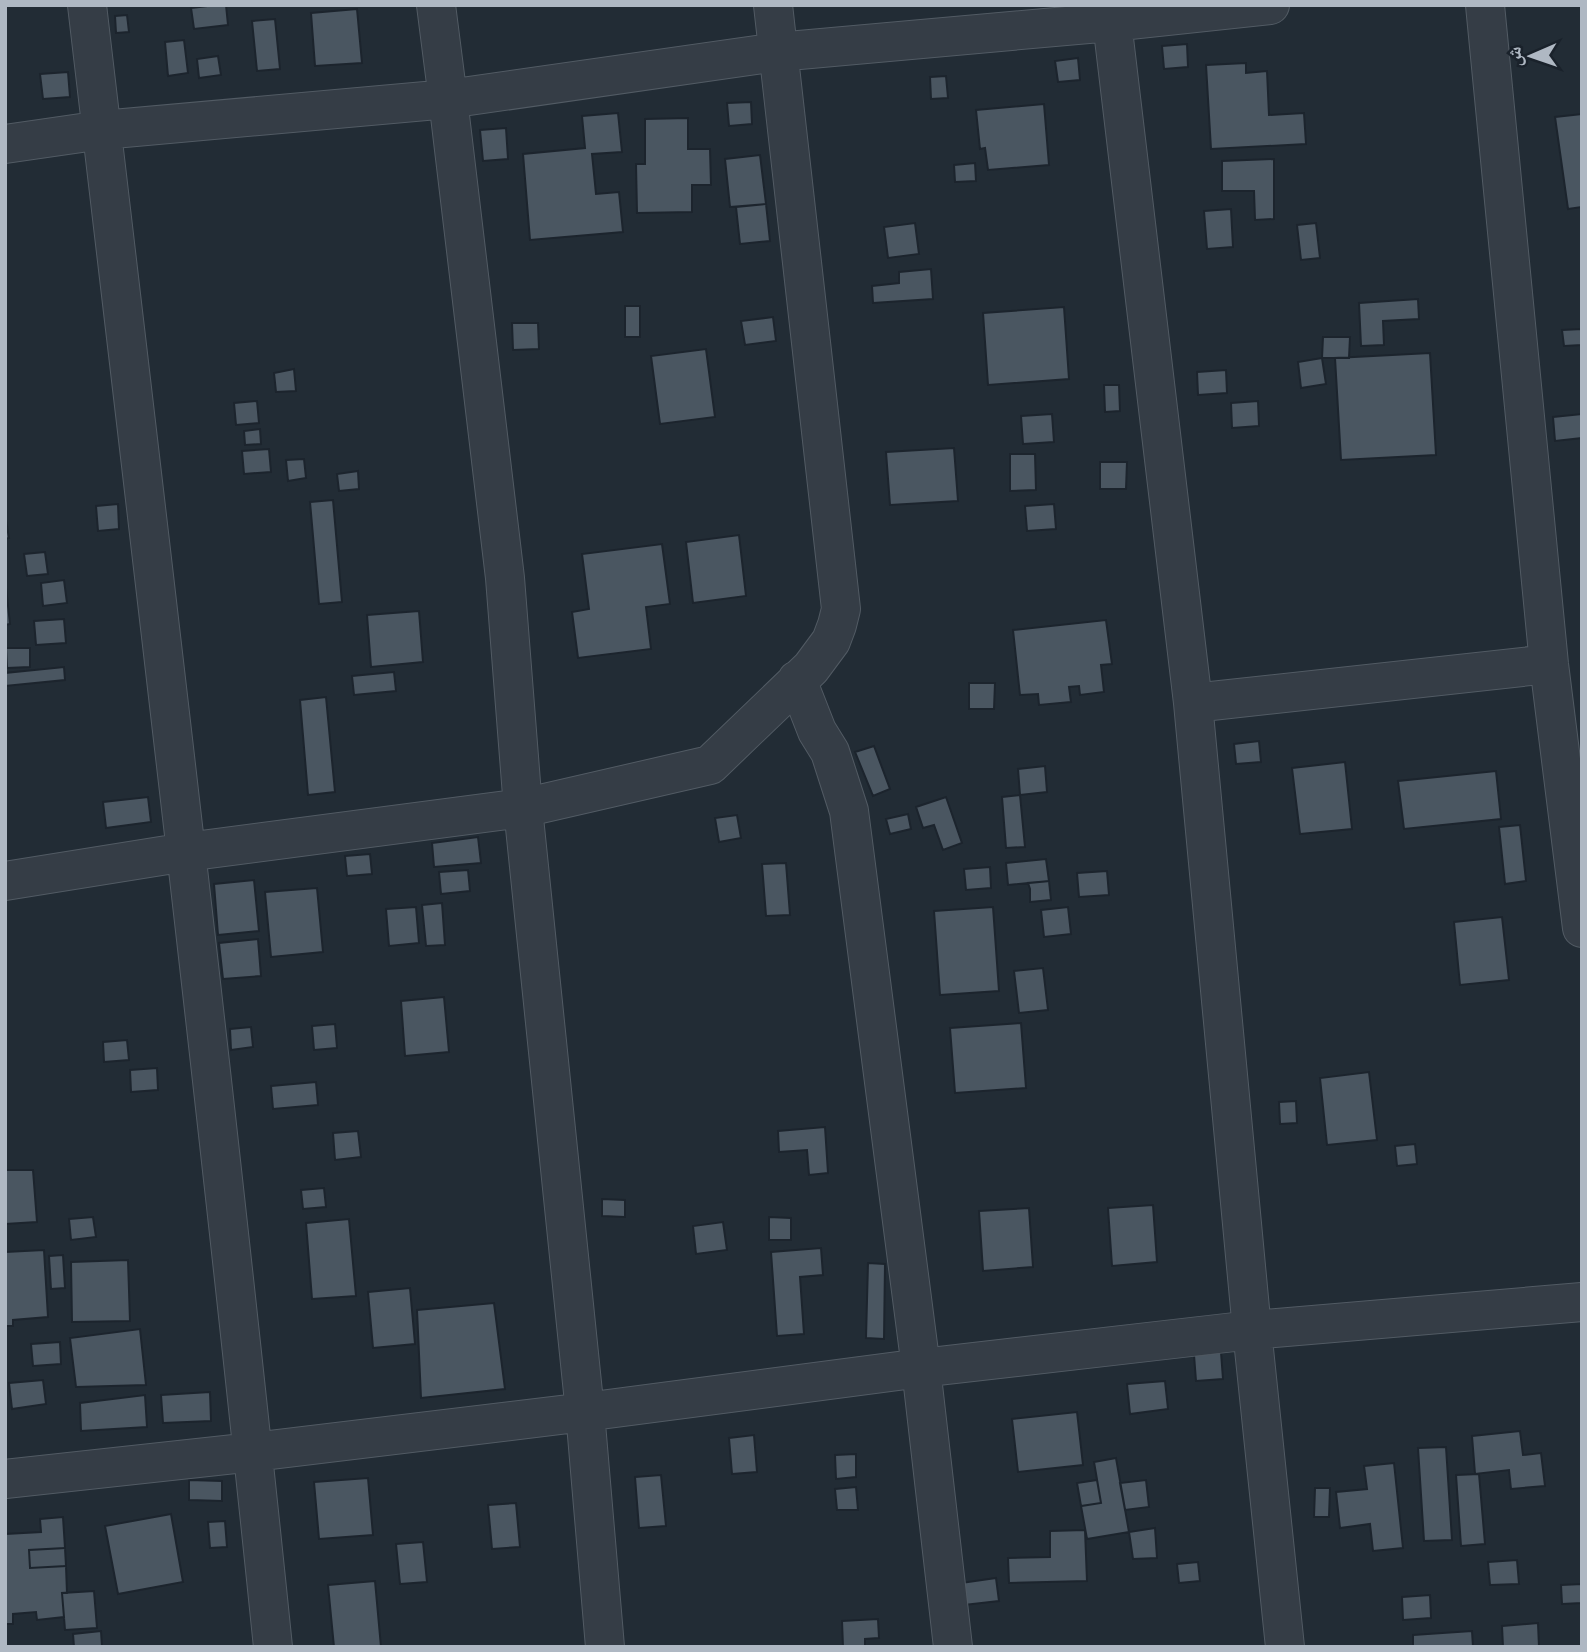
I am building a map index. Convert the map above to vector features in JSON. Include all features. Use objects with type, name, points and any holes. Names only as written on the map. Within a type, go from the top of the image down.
[{"type":"street","points":[[87,5],[186,852],[274,1647]]},
{"type":"street","points":[[436,5],[505,578],[523,808],[585,1412],[605,1647]]},
{"type":"street","points":[[5,881],[186,852],[523,808],[710,765],[811,668],[831,641],[841,609],[772,5]]},
{"type":"street","points":[[5,144],[102,130],[448,99],[777,51],[1110,14],[1270,5]]},
{"type":"street","points":[[1485,5],[1562,682],[1582,928]]},
{"type":"street","points":[[1110,14],[1193,704],[1285,1647]]},
{"type":"street","points":[[797,680],[817,731],[830,752],[849,811],[922,1368],[953,1647]]},
{"type":"street","points":[[1193,704],[1562,682]]},
{"type":"street","points":[[5,1479],[253,1452],[922,1368],[1252,1330],[1582,1302]]},
{"type":"building","points":[[226,5],[228,25],[194,29],[191,8]]},
{"type":"building","points":[[357,9],[362,63],[315,66],[311,13]]},
{"type":"building","points":[[127,15],[129,32],[116,33],[115,16]]},
{"type":"building","points":[[275,19],[280,69],[257,71],[252,21]]},
{"type":"building","points":[[184,40],[188,73],[168,76],[165,42]]},
{"type":"building","points":[[1187,44],[1188,67],[1164,69],[1162,46]]},
{"type":"building","points":[[218,56],[221,75],[199,78],[197,59]]},
{"type":"building","points":[[1078,58],[1080,80],[1058,82],[1055,61]]},
{"type":"building","points":[[1246,63],[1246,73],[1267,71],[1269,115],[1304,113],[1306,144],[1211,149],[1206,65]]},
{"type":"building","points":[[68,72],[70,97],[43,99],[40,74]]},
{"type":"building","points":[[946,76],[948,98],[931,99],[930,77]]},
{"type":"building","points":[[751,102],[752,124],[729,126],[727,103]]},
{"type":"building","points":[[1044,104],[1049,165],[988,170],[985,148],[980,149],[976,110]]},
{"type":"building","points":[[618,113],[622,152],[592,154],[596,194],[619,192],[623,232],[530,240],[523,154],[585,148],[582,116]]},
{"type":"building","points":[[1582,114],[1582,207],[1568,209],[1555,117]]},
{"type":"building","points":[[688,118],[688,149],[710,149],[711,185],[692,185],[692,212],[637,213],[636,164],[645,164],[645,119]]},
{"type":"building","points":[[506,128],[508,159],[483,161],[480,130]]},
{"type":"building","points":[[760,155],[766,204],[730,207],[725,159]]},
{"type":"building","points":[[1274,159],[1274,219],[1255,220],[1254,191],[1222,191],[1222,161]]},
{"type":"building","points":[[975,163],[976,181],[955,182],[954,165]]},
{"type":"building","points":[[766,204],[770,241],[740,244],[736,207]]},
{"type":"building","points":[[1231,209],[1233,247],[1207,249],[1204,211]]},
{"type":"building","points":[[915,223],[919,254],[888,258],[884,227]]},
{"type":"building","points":[[1316,223],[1320,258],[1301,260],[1297,225]]},
{"type":"building","points":[[931,269],[933,299],[873,303],[872,286],[899,283],[899,272]]},
{"type":"building","points":[[1418,299],[1419,319],[1383,321],[1384,345],[1361,346],[1359,303]]},
{"type":"building","points":[[625,306],[640,306],[640,337],[625,337]]},
{"type":"building","points":[[1064,307],[1069,379],[988,385],[983,313]]},
{"type":"building","points":[[773,317],[776,341],[745,345],[741,321]]},
{"type":"building","points":[[512,323],[538,323],[539,349],[513,350]]},
{"type":"building","points":[[1582,329],[1582,345],[1564,346],[1562,330]]},
{"type":"building","points":[[1323,337],[1350,337],[1349,358],[1322,358]]},
{"type":"building","points":[[706,349],[715,417],[660,424],[651,356]]},
{"type":"building","points":[[1430,353],[1436,455],[1341,460],[1335,358]]},
{"type":"building","points":[[1322,358],[1326,384],[1301,388],[1298,362]]},
{"type":"building","points":[[294,369],[296,391],[276,392],[274,373]]},
{"type":"building","points":[[1226,370],[1227,393],[1198,395],[1197,372]]},
{"type":"building","points":[[1104,385],[1119,385],[1120,411],[1105,412]]},
{"type":"building","points":[[257,401],[259,423],[236,425],[234,403]]},
{"type":"building","points":[[1258,401],[1259,426],[1232,428],[1231,403]]},
{"type":"building","points":[[1052,414],[1054,442],[1023,444],[1021,416]]},
{"type":"building","points":[[1582,414],[1582,438],[1555,441],[1553,417]]},
{"type":"building","points":[[260,429],[261,444],[245,445],[244,431]]},
{"type":"building","points":[[954,448],[958,501],[890,505],[886,452]]},
{"type":"building","points":[[269,449],[271,472],[244,474],[242,451]]},
{"type":"building","points":[[1010,454],[1035,454],[1036,490],[1010,491]]},
{"type":"building","points":[[304,459],[306,478],[288,481],[286,460]]},
{"type":"building","points":[[1100,462],[1127,462],[1126,489],[1100,489]]},
{"type":"building","points":[[358,471],[359,489],[339,491],[337,474]]},
{"type":"building","points":[[333,500],[342,602],[319,604],[310,502]]},
{"type":"building","points":[[118,504],[119,529],[98,531],[96,506]]},
{"type":"building","points":[[1054,504],[1056,529],[1027,531],[1025,506]]},
{"type":"building","points":[[5,515],[9,538],[5,539]]},
{"type":"building","points":[[739,535],[746,596],[693,603],[686,542]]},
{"type":"building","points":[[662,544],[670,604],[646,607],[651,649],[578,658],[572,612],[589,609],[582,554]]},
{"type":"building","points":[[45,552],[48,574],[27,576],[24,554]]},
{"type":"building","points":[[5,579],[10,624],[5,625]]},
{"type":"building","points":[[64,580],[67,603],[43,606],[41,583]]},
{"type":"building","points":[[419,611],[423,662],[371,667],[367,615]]},
{"type":"building","points":[[64,619],[66,643],[36,645],[34,621]]},
{"type":"building","points":[[1106,620],[1112,664],[1101,665],[1104,692],[1080,695],[1079,686],[1069,687],[1071,702],[1039,705],[1038,694],[1020,695],[1013,630]]},
{"type":"building","points":[[6,648],[30,648],[30,667],[7,668]]},
{"type":"building","points":[[64,667],[65,680],[5,686],[5,673]]},
{"type":"building","points":[[394,672],[396,691],[354,695],[352,676]]},
{"type":"building","points":[[969,683],[995,683],[994,709],[969,709]]},
{"type":"building","points":[[326,697],[335,792],[308,795],[300,700]]},
{"type":"building","points":[[1259,741],[1261,762],[1236,764],[1234,744]]},
{"type":"building","points":[[874,746],[890,789],[873,796],[855,752]]},
{"type":"building","points":[[1345,762],[1352,829],[1300,834],[1292,768]]},
{"type":"building","points":[[1045,766],[1047,792],[1020,795],[1018,769]]},
{"type":"building","points":[[1496,771],[1501,819],[1404,829],[1398,781]]},
{"type":"building","points":[[1020,795],[1025,847],[1006,848],[1002,797]]},
{"type":"building","points":[[148,797],[151,822],[106,828],[103,802]]},
{"type":"building","points":[[946,797],[962,843],[943,850],[934,825],[923,828],[916,807]]},
{"type":"building","points":[[908,814],[911,829],[890,834],[886,819]]},
{"type":"building","points":[[737,815],[741,838],[719,842],[715,818]]},
{"type":"building","points":[[1520,825],[1526,881],[1505,884],[1499,827]]},
{"type":"building","points":[[478,837],[481,863],[434,867],[432,843]]},
{"type":"building","points":[[370,854],[372,874],[347,876],[345,856]]},
{"type":"building","points":[[1046,859],[1049,881],[1008,885],[1006,863]]},
{"type":"building","points":[[786,863],[790,915],[766,916],[762,864]]},
{"type":"building","points":[[990,867],[991,888],[966,890],[964,869]]},
{"type":"building","points":[[468,870],[470,891],[441,894],[439,872]]},
{"type":"building","points":[[1107,871],[1109,895],[1079,897],[1077,873]]},
{"type":"building","points":[[254,880],[259,931],[218,935],[214,884]]},
{"type":"building","points":[[1049,881],[1051,900],[1030,902],[1028,883]]},
{"type":"building","points":[[317,888],[323,952],[271,957],[265,892]]},
{"type":"building","points":[[442,903],[445,945],[426,946],[422,905]]},
{"type":"building","points":[[416,907],[419,943],[389,946],[386,909]]},
{"type":"building","points":[[993,907],[999,991],[940,995],[934,911]]},
{"type":"building","points":[[1068,907],[1071,934],[1044,937],[1041,910]]},
{"type":"building","points":[[1502,917],[1509,980],[1460,985],[1454,922]]},
{"type":"building","points":[[258,939],[261,976],[223,979],[219,943]]},
{"type":"building","points":[[1043,968],[1048,1010],[1019,1013],[1014,971]]},
{"type":"building","points":[[444,997],[449,1052],[405,1056],[401,1001]]},
{"type":"building","points":[[1021,1023],[1026,1088],[955,1093],[950,1028]]},
{"type":"building","points":[[335,1024],[337,1048],[314,1050],[312,1026]]},
{"type":"building","points":[[251,1027],[253,1047],[231,1050],[230,1029]]},
{"type":"building","points":[[127,1040],[129,1060],[104,1062],[103,1042]]},
{"type":"building","points":[[157,1068],[158,1090],[131,1092],[130,1070]]},
{"type":"building","points":[[1369,1072],[1377,1140],[1327,1145],[1320,1078]]},
{"type":"building","points":[[316,1082],[318,1105],[273,1109],[271,1086]]},
{"type":"building","points":[[1296,1101],[1297,1123],[1280,1124],[1279,1102]]},
{"type":"building","points":[[825,1127],[828,1173],[809,1175],[807,1150],[779,1152],[778,1131]]},
{"type":"building","points":[[358,1131],[361,1157],[335,1160],[333,1133]]},
{"type":"building","points":[[1415,1144],[1417,1164],[1397,1166],[1395,1146]]},
{"type":"building","points":[[5,1170],[33,1170],[37,1222],[5,1224]]},
{"type":"building","points":[[324,1188],[326,1207],[303,1209],[301,1190]]},
{"type":"building","points":[[602,1199],[625,1200],[625,1217],[602,1216]]},
{"type":"building","points":[[1153,1205],[1157,1262],[1112,1266],[1108,1208]]},
{"type":"building","points":[[1029,1208],[1033,1267],[983,1271],[979,1211]]},
{"type":"building","points":[[93,1217],[96,1237],[71,1240],[69,1219]]},
{"type":"building","points":[[769,1217],[791,1218],[791,1240],[769,1240]]},
{"type":"building","points":[[349,1219],[356,1296],[312,1299],[306,1223]]},
{"type":"building","points":[[723,1222],[727,1250],[696,1254],[693,1226]]},
{"type":"building","points":[[821,1248],[823,1275],[800,1277],[804,1334],[777,1336],[771,1252]]},
{"type":"building","points":[[44,1250],[48,1317],[13,1320],[13,1326],[5,1326],[5,1252]]},
{"type":"building","points":[[63,1255],[65,1288],[51,1289],[49,1256]]},
{"type":"building","points":[[128,1260],[130,1321],[72,1322],[71,1262]]},
{"type":"building","points":[[868,1263],[885,1264],[884,1339],[866,1338]]},
{"type":"building","points":[[410,1288],[415,1344],[373,1348],[368,1292]]},
{"type":"building","points":[[494,1303],[505,1389],[421,1398],[417,1310]]},
{"type":"building","points":[[140,1329],[146,1385],[76,1387],[70,1338]]},
{"type":"building","points":[[60,1342],[61,1364],[33,1366],[31,1344]]},
{"type":"building","points":[[1221,1352],[1223,1379],[1196,1381],[1194,1355]]},
{"type":"building","points":[[43,1380],[46,1404],[12,1409],[9,1383]]},
{"type":"building","points":[[1165,1381],[1168,1409],[1130,1414],[1127,1384]]},
{"type":"building","points":[[210,1392],[211,1421],[163,1423],[161,1395]]},
{"type":"building","points":[[145,1395],[147,1427],[81,1431],[80,1403]]},
{"type":"building","points":[[1077,1412],[1083,1465],[1018,1472],[1012,1419]]},
{"type":"building","points":[[1520,1431],[1523,1455],[1541,1453],[1545,1486],[1511,1489],[1509,1470],[1475,1474],[1472,1436]]},
{"type":"building","points":[[754,1435],[757,1472],[732,1474],[729,1438]]},
{"type":"building","points":[[1446,1447],[1452,1540],[1424,1541],[1418,1448]]},
{"type":"building","points":[[856,1454],[856,1477],[836,1479],[835,1455]]},
{"type":"building","points":[[1116,1458],[1129,1532],[1087,1539],[1081,1506],[1101,1503],[1094,1462]]},
{"type":"building","points":[[1394,1463],[1403,1548],[1373,1551],[1370,1524],[1340,1528],[1336,1492],[1367,1489],[1364,1466]]},
{"type":"building","points":[[1479,1474],[1485,1544],[1461,1546],[1456,1475]]},
{"type":"building","points":[[661,1475],[666,1526],[639,1528],[635,1477]]},
{"type":"building","points":[[368,1478],[373,1535],[319,1539],[314,1482]]},
{"type":"building","points":[[189,1480],[222,1481],[222,1501],[189,1500]]},
{"type":"building","points":[[1097,1480],[1101,1503],[1081,1506],[1077,1483]]},
{"type":"building","points":[[1146,1480],[1149,1507],[1125,1510],[1120,1483]]},
{"type":"building","points":[[856,1487],[858,1510],[837,1510],[835,1489]]},
{"type":"building","points":[[1315,1488],[1330,1488],[1329,1517],[1314,1517]]},
{"type":"building","points":[[516,1503],[520,1547],[492,1549],[488,1505]]},
{"type":"building","points":[[171,1514],[183,1582],[118,1594],[105,1526]]},
{"type":"building","points":[[63,1517],[65,1548],[29,1550],[30,1568],[66,1566],[67,1593],[62,1593],[64,1617],[37,1620],[36,1612],[13,1614],[13,1624],[5,1624],[5,1534],[41,1532],[40,1519]]},
{"type":"building","points":[[225,1521],[227,1547],[210,1548],[208,1522]]},
{"type":"building","points":[[1155,1528],[1157,1558],[1133,1559],[1129,1532]]},
{"type":"building","points":[[1085,1530],[1087,1581],[1009,1583],[1008,1558],[1050,1557],[1050,1531]]},
{"type":"building","points":[[423,1542],[427,1582],[400,1584],[396,1544]]},
{"type":"building","points":[[65,1548],[66,1566],[30,1568],[29,1550]]},
{"type":"building","points":[[1517,1560],[1519,1584],[1490,1585],[1488,1562]]},
{"type":"building","points":[[1198,1562],[1200,1581],[1179,1583],[1177,1564]]},
{"type":"building","points":[[996,1578],[999,1601],[964,1605],[961,1583]]},
{"type":"building","points":[[375,1581],[381,1647],[334,1647],[328,1585]]},
{"type":"building","points":[[1582,1584],[1582,1603],[1562,1604],[1561,1585]]},
{"type":"building","points":[[94,1591],[97,1628],[65,1630],[62,1593]]},
{"type":"building","points":[[1430,1595],[1431,1618],[1403,1620],[1402,1597]]},
{"type":"building","points":[[878,1619],[879,1638],[865,1639],[865,1647],[843,1647],[842,1621]]},
{"type":"building","points":[[1538,1623],[1539,1647],[1503,1647],[1502,1626]]},
{"type":"building","points":[[101,1631],[102,1647],[74,1647],[73,1634]]},
{"type":"building","points":[[1472,1631],[1473,1647],[1413,1647],[1413,1635]]}]
